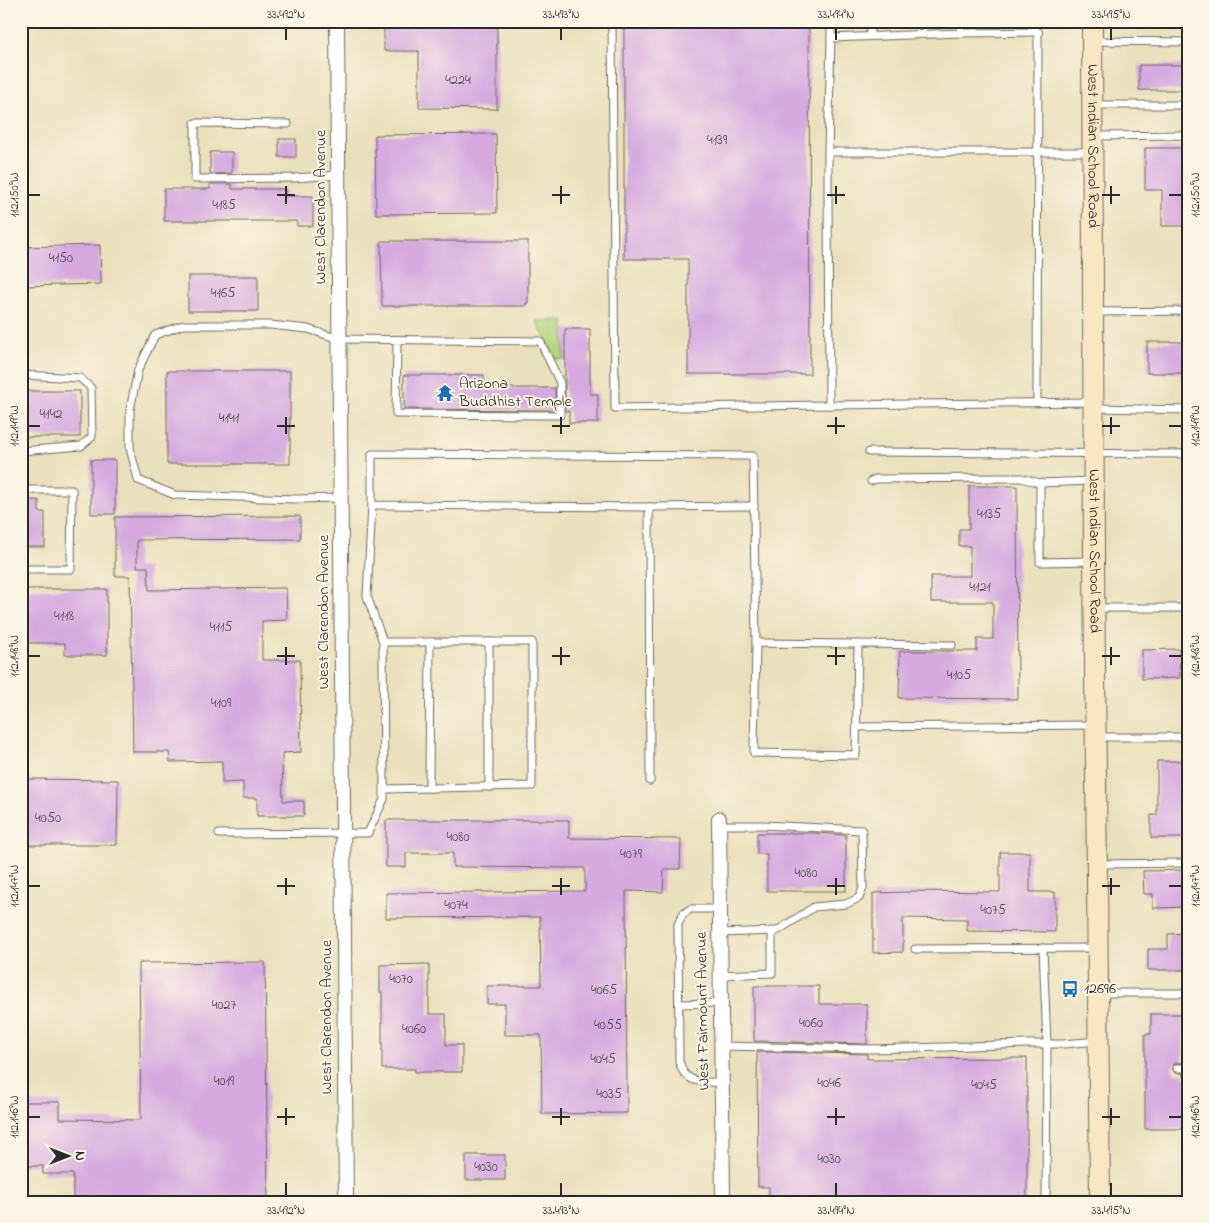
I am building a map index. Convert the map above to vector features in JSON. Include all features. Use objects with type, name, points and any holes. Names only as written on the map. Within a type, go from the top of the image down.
[{"type":"main road","name":"West Indian School Road","points":[[1092,21],[1094,608],[1100,1202]]},
{"type":"main road","points":[[1092,41],[1106,21]]},
{"type":"street","name":"West Clarendon Avenue","points":[[337,21],[346,1202]]},
{"type":"street","name":"West Fairmount Avenue","points":[[719,822],[723,1202]]},
{"type":"lane","points":[[612,21],[615,408],[1037,402],[1188,410]]},
{"type":"lane","points":[[830,405],[828,152],[831,21]]},
{"type":"lane","points":[[870,21],[870,36]]},
{"type":"lane","points":[[961,21],[961,33]]},
{"type":"lane","points":[[1025,21],[1038,32]]},
{"type":"lane","points":[[1037,402],[1038,32]]},
{"type":"lane","points":[[831,38],[1038,32]]},
{"type":"lane","points":[[1092,41],[1188,42]]},
{"type":"lane","points":[[1092,105],[1188,105]]},
{"type":"lane","points":[[288,124],[195,124],[195,180],[338,175]]},
{"type":"lane","points":[[828,152],[1037,152],[1092,144],[1188,135]]},
{"type":"lane","points":[[1093,312],[1188,311]]},
{"type":"lane","points":[[340,498],[297,499],[175,495],[138,480],[130,448],[130,410],[138,370],[155,335],[183,325],[270,325],[308,329],[339,339],[540,341],[560,383],[560,415],[396,414],[397,340]]},
{"type":"lane","points":[[21,375],[80,378],[91,388],[92,436],[81,446],[21,451]]},
{"type":"lane","points":[[868,452],[1188,454]]},
{"type":"lane","points":[[219,834],[368,833],[384,799],[384,642],[367,596],[372,504],[372,454],[753,456],[756,643],[754,753],[856,755],[858,644]]},
{"type":"lane","points":[[871,481],[884,478],[1021,478],[1040,483],[1094,481]]},
{"type":"lane","points":[[1040,483],[1040,562],[1094,560]]},
{"type":"lane","points":[[21,490],[72,490],[71,569],[21,568]]},
{"type":"lane","points":[[372,504],[649,507],[754,506]]},
{"type":"lane","points":[[649,507],[650,781]]},
{"type":"lane","points":[[1094,608],[1188,608]]},
{"type":"lane","points":[[384,642],[532,642],[532,786],[384,789]]},
{"type":"lane","points":[[429,788],[430,642]]},
{"type":"lane","points":[[489,642],[489,787]]},
{"type":"lane","points":[[756,643],[952,645]]},
{"type":"lane","points":[[857,727],[1096,731],[1188,737]]},
{"type":"lane","points":[[719,822],[862,830],[863,888],[859,898],[846,904],[814,907],[778,931],[720,933]]},
{"type":"lane","points":[[1097,864],[1188,863]]},
{"type":"lane","points":[[720,909],[690,909],[683,914],[678,924],[679,1062],[684,1073],[694,1080],[722,1082]]},
{"type":"lane","points":[[721,975],[772,973],[772,931]]},
{"type":"lane","points":[[1043,948],[1047,1044],[1046,1202]]},
{"type":"lane","points":[[915,949],[1098,948]]},
{"type":"lane","points":[[1098,993],[1188,993]]},
{"type":"lane","points":[[679,1004],[721,1003]]},
{"type":"lane","points":[[721,1046],[871,1049],[1098,1041]]},
{"type":"lane","points":[[1177,1068],[1188,1068]]},
{"type":"green space","points":[[564,320],[564,359],[556,359],[536,321]]},
{"type":"building","points":[[384,21],[497,21],[497,109],[419,108],[419,51],[384,51]]},
{"type":"building","points":[[624,21],[809,21],[810,374],[688,374],[688,259],[624,259]]},
{"type":"building","points":[[1139,65],[1188,65],[1188,90],[1139,90]]},
{"type":"building","points":[[496,134],[497,213],[376,214],[375,135]]},
{"type":"building","points":[[279,139],[296,139],[296,157],[279,157]]},
{"type":"building","points":[[1145,148],[1188,148],[1188,226],[1162,226],[1162,190],[1145,190]]},
{"type":"building","points":[[210,152],[232,152],[232,173],[210,174]]},
{"type":"building","points":[[210,184],[232,184],[232,189],[285,189],[285,196],[313,196],[313,226],[297,226],[297,221],[164,221],[164,189],[210,189]]},
{"type":"building","points":[[381,241],[528,241],[528,303],[526,303],[526,306],[382,306]]},
{"type":"building","points":[[100,245],[101,284],[21,286],[21,247]]},
{"type":"building","points":[[188,276],[258,276],[258,311],[188,311]]},
{"type":"building","points":[[565,329],[590,329],[590,394],[598,394],[598,423],[569,423],[569,411],[565,411]]},
{"type":"building","points":[[1147,342],[1188,342],[1188,373],[1147,373]]},
{"type":"building","points":[[167,371],[290,371],[290,464],[167,464]]},
{"type":"building","points":[[404,375],[484,375],[484,388],[555,388],[555,410],[404,409]]},
{"type":"building","points":[[21,391],[80,391],[80,437],[21,437]]},
{"type":"building","points":[[91,460],[115,460],[115,514],[91,514]]},
{"type":"building","points":[[969,486],[1017,486],[1018,699],[899,698],[900,651],[977,651],[977,639],[993,639],[993,602],[931,602],[931,576],[970,576],[970,546],[959,546],[959,529],[969,529]]},
{"type":"building","points":[[21,500],[39,500],[39,512],[45,512],[45,547],[21,547]]},
{"type":"building","points":[[300,516],[300,539],[137,540],[137,567],[148,567],[149,590],[286,588],[287,620],[262,621],[262,660],[300,660],[301,752],[282,753],[283,801],[304,801],[304,816],[257,816],[257,798],[243,798],[243,782],[222,783],[222,761],[170,762],[169,752],[133,752],[130,576],[115,576],[115,517]]},
{"type":"building","points":[[21,589],[107,589],[107,655],[65,655],[65,643],[21,643]]},
{"type":"building","points":[[1179,649],[1180,678],[1142,679],[1142,650]]},
{"type":"building","points":[[1157,761],[1188,761],[1188,838],[1151,838],[1151,815],[1157,815]]},
{"type":"building","points":[[21,779],[118,780],[117,845],[21,845]]},
{"type":"building","points":[[386,820],[569,820],[569,838],[681,839],[680,869],[664,869],[663,892],[626,891],[627,1113],[542,1114],[541,1035],[505,1035],[505,1004],[487,1004],[487,986],[541,986],[540,917],[386,918],[386,893],[585,891],[585,868],[453,867],[453,853],[406,853],[406,867],[386,867]]},
{"type":"building","points":[[757,833],[846,835],[846,891],[767,891],[767,854],[757,854]]},
{"type":"building","points":[[1000,852],[1030,852],[1030,892],[1055,892],[1055,932],[967,931],[967,919],[903,918],[903,952],[873,953],[873,893],[910,891],[1000,892]]},
{"type":"building","points":[[1188,870],[1188,907],[1153,908],[1153,894],[1144,894],[1143,871]]},
{"type":"building","points":[[1188,933],[1188,970],[1148,970],[1148,949],[1168,949],[1168,934]]},
{"type":"building","points":[[265,962],[268,1202],[73,1202],[73,1174],[43,1174],[43,1166],[21,1166],[21,1102],[60,1102],[60,1119],[141,1120],[139,963]]},
{"type":"building","points":[[429,964],[429,1014],[446,1014],[446,1045],[462,1045],[462,1072],[415,1072],[415,1069],[382,1069],[380,965]]},
{"type":"building","points":[[754,986],[819,986],[819,1004],[867,1004],[867,1044],[754,1041]]},
{"type":"building","points":[[1151,1014],[1183,1014],[1183,1063],[1175,1063],[1172,1068],[1175,1073],[1183,1073],[1183,1077],[1188,1077],[1188,1129],[1145,1129],[1145,1034],[1151,1034]]},
{"type":"building","points":[[757,1052],[867,1054],[867,1059],[1027,1058],[1027,1202],[769,1202],[769,1187],[758,1187]]},
{"type":"building","points":[[466,1155],[505,1155],[505,1180],[466,1180]]},
{"type":"place","name":"Arizona Buddhist Temple","points":[[445,393]]},
{"type":"place","name":"12696","points":[[1070,989]]}]
